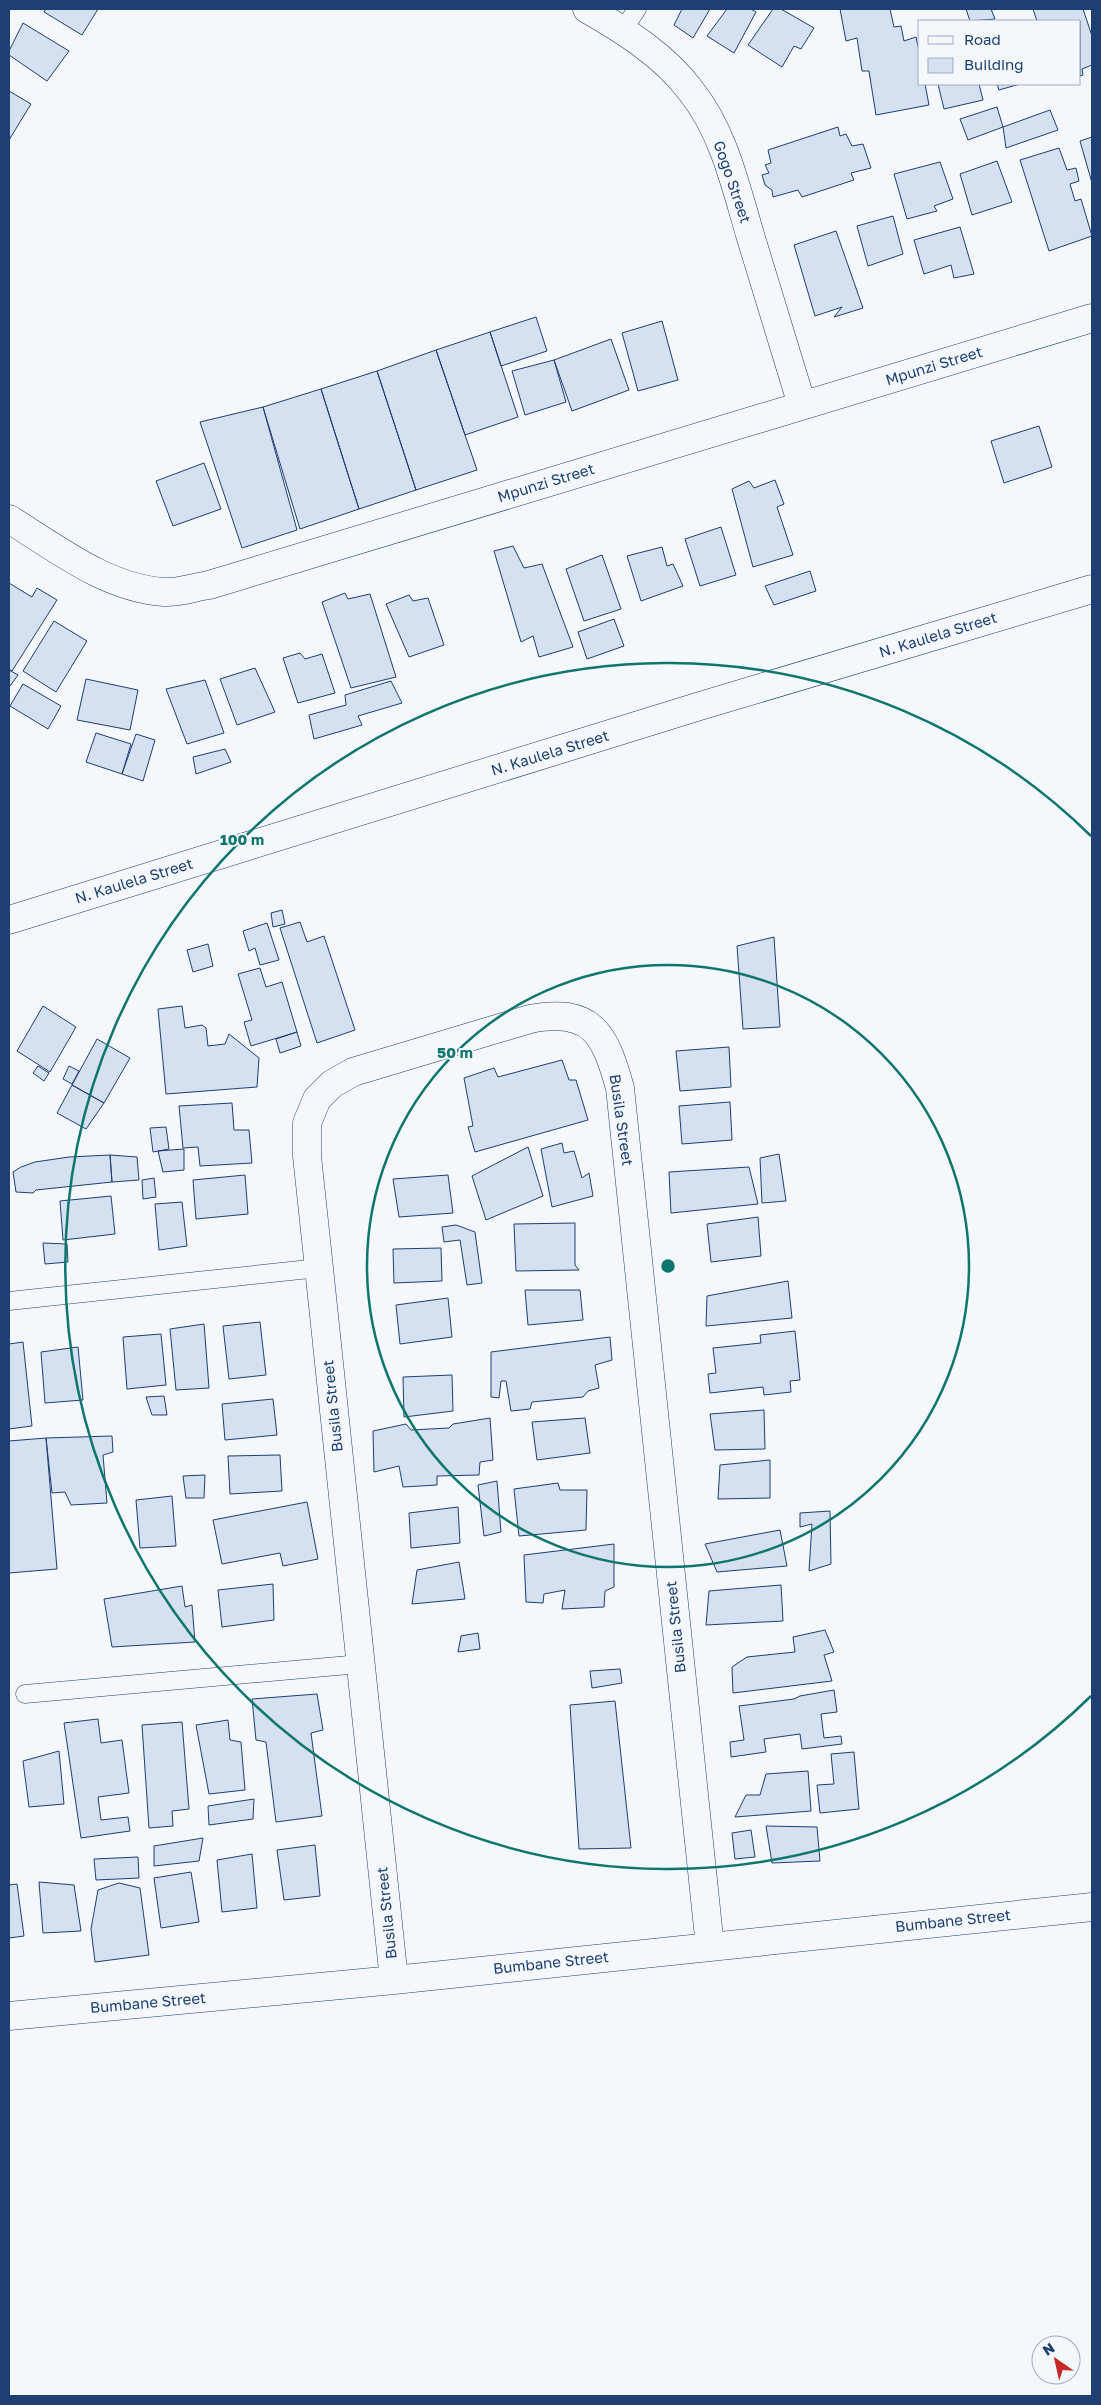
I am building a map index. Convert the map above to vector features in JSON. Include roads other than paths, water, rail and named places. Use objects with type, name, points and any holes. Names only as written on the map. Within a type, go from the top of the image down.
[{"type":"street","name":"Gogo Street","points":[[587,9],[630,19],[663,60],[692,91],[714,131],[731,170],[802,405]]},
{"type":"street","name":"Mpunzi Street","points":[[9,519],[92,570],[130,586],[165,592],[209,585],[1092,318]]},
{"type":"street","name":"N. Kaulela Street","points":[[9,920],[700,706],[1092,589]]},
{"type":"street","name":"Busila Street","points":[[394,1980],[307,1156],[307,1123],[317,1099],[332,1084],[353,1072],[530,1019],[550,1015],[568,1016],[589,1025],[602,1039],[612,1060],[620,1088],[710,1947]]},
{"type":"street","name":"Bumbane Street","points":[[9,2016],[394,1980],[1092,1907]]},
{"type":"lane","points":[[9,1302],[319,1268]]},
{"type":"lane","points":[[25,1694],[360,1664]]}]
